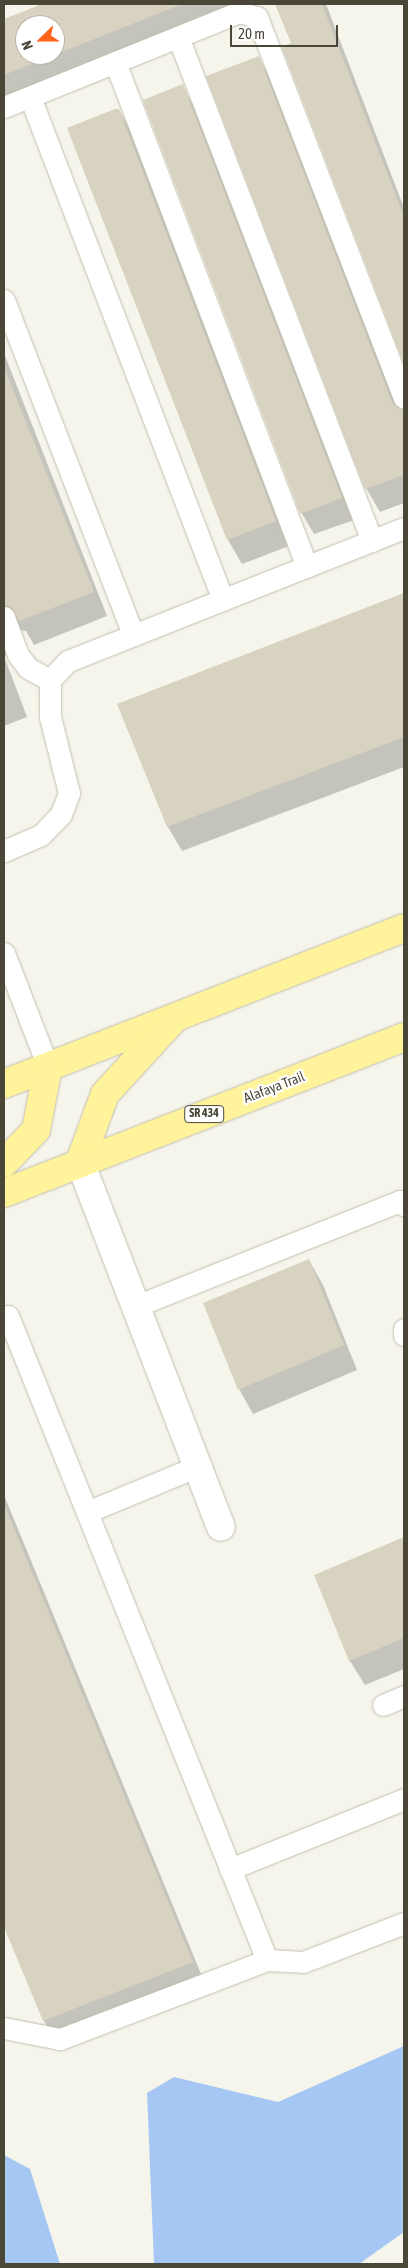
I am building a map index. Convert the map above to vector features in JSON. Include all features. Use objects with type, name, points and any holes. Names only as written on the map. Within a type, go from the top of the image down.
[{"type":"main road","points":[[4,1084],[404,928]]},
{"type":"main road","points":[[80,1162],[105,1094],[177,1016]]},
{"type":"main road","name":"Alafaya Trail","points":[[4,1193],[404,1037]]},
{"type":"main road","points":[[4,1163],[36,1130],[48,1067]]},
{"type":"street","points":[[80,1162],[221,1528]]},
{"type":"lane","points":[[4,108],[239,12],[257,17],[404,398]]},
{"type":"lane","points":[[178,37],[372,541]]},
{"type":"lane","points":[[115,62],[307,567]]},
{"type":"lane","points":[[30,97],[223,600]]},
{"type":"lane","points":[[4,300],[133,635]]},
{"type":"lane","points":[[4,851],[41,835],[61,814],[69,794],[50,717],[50,680],[68,661],[404,528]]},
{"type":"lane","points":[[4,617],[18,655],[28,668],[50,680]]},
{"type":"lane","points":[[4,953],[48,1067]]},
{"type":"lane","points":[[136,1306],[400,1201],[404,1205]]},
{"type":"lane","points":[[4,1318],[8,1316],[267,1960]]},
{"type":"lane","points":[[404,1329],[404,1335]]},
{"type":"lane","points":[[87,1512],[198,1466]]},
{"type":"lane","points":[[383,1705],[404,1696]]},
{"type":"lane","points":[[230,1869],[404,1799]]},
{"type":"lane","points":[[4,2028],[60,2039],[267,1960],[303,1962],[404,1923]]},
{"type":"water","points":[[404,2046],[404,2232],[359,2264],[154,2264],[147,2093],[174,2077],[278,2102]]},
{"type":"water","points":[[4,2155],[30,2169],[60,2264],[4,2264]]},
{"type":"building","points":[[42,4],[180,4],[65,51],[65,15],[15,15],[15,65],[29,65],[4,75],[4,19]]},
{"type":"building","points":[[275,4],[322,4],[404,217],[404,364],[282,47],[291,43]]},
{"type":"building","points":[[259,56],[392,402],[404,410],[404,475],[365,489],[206,76]]},
{"type":"building","points":[[183,84],[342,498],[311,510],[300,513],[143,100]]},
{"type":"building","points":[[119,109],[276,521],[227,540],[67,128]]},
{"type":"building","points":[[4,367],[94,592],[19,621],[12,608],[4,605]]},
{"type":"building","points":[[404,593],[404,737],[167,827],[117,704]]},
{"type":"building","points":[[309,1259],[344,1345],[238,1390],[203,1303]]},
{"type":"building","points":[[4,1504],[193,1962],[43,2021],[4,1927]]},
{"type":"building","points":[[404,1537],[404,1638],[349,1661],[314,1575]]}]
